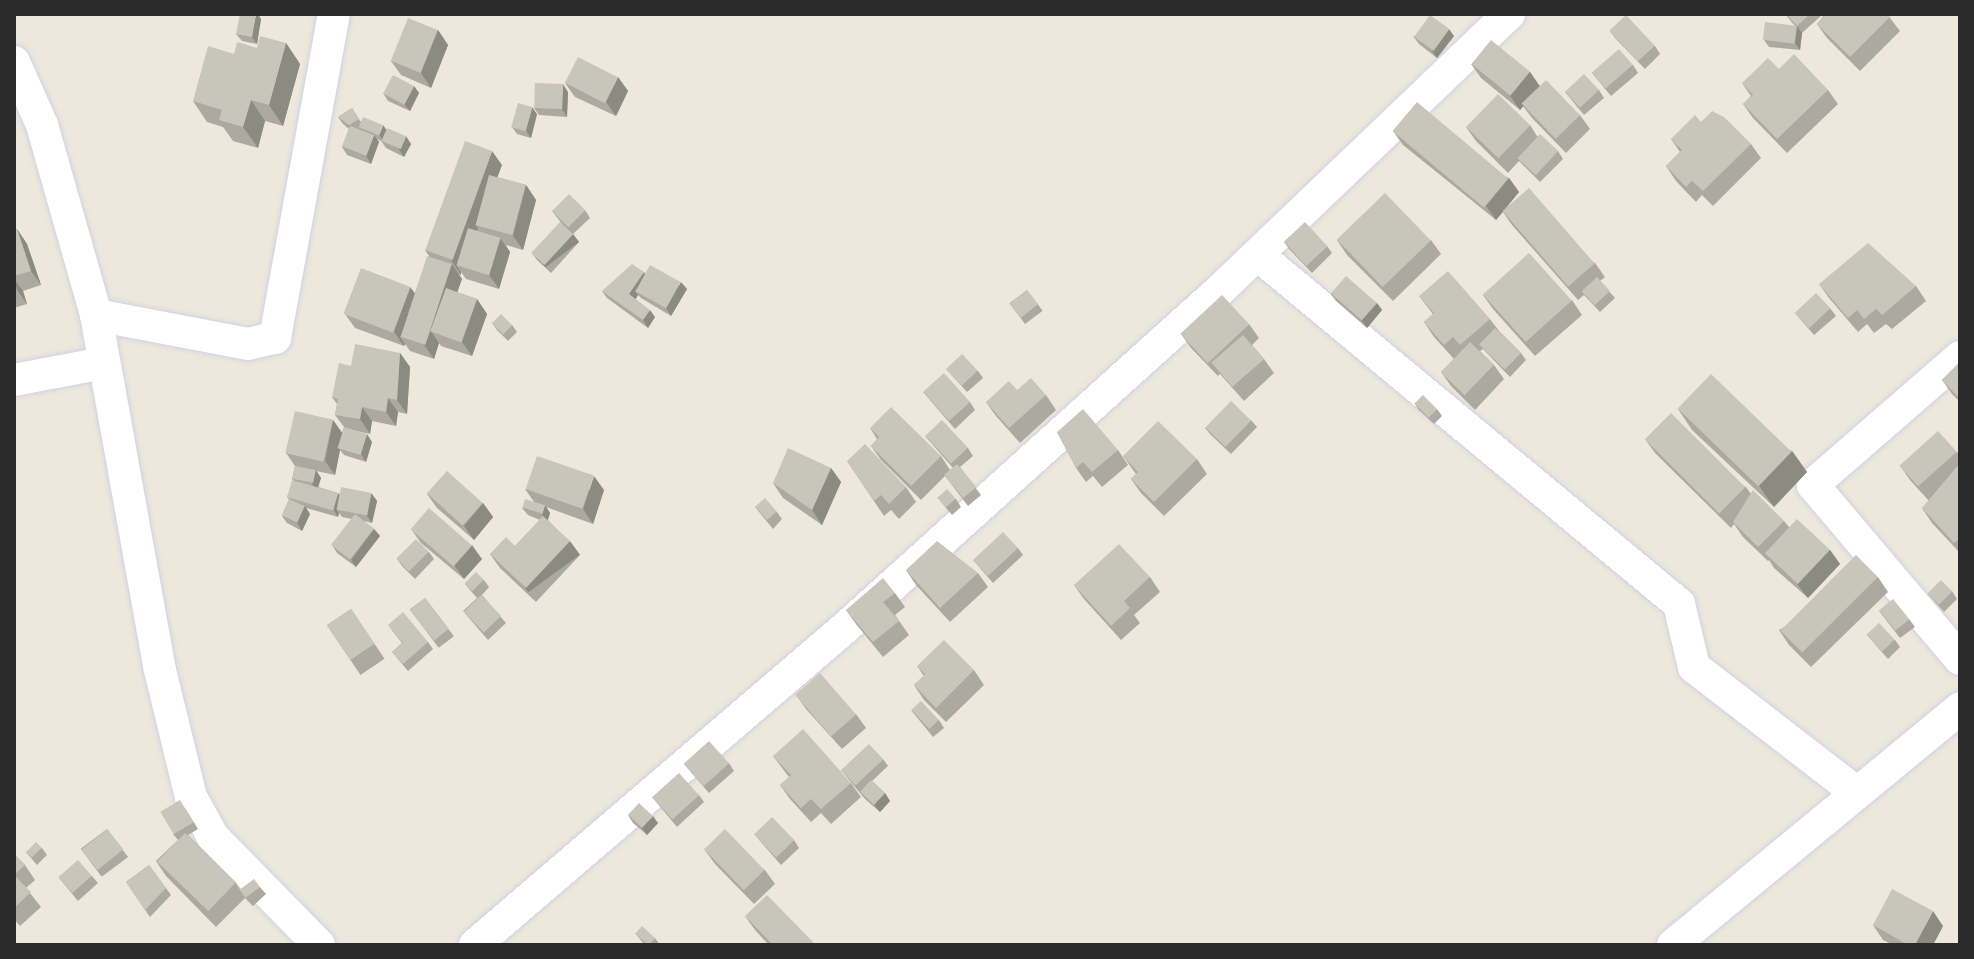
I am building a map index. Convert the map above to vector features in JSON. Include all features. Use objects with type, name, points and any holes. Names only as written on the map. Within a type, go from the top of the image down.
[{"type":"street","points":[[96,315],[248,344],[275,338],[334,14]]},
{"type":"street","points":[[475,945],[858,616],[1258,255],[1509,14]]},
{"type":"street","points":[[14,62],[42,125],[96,315],[103,363],[191,797],[213,837],[319,945]]},
{"type":"street","points":[[1258,255],[1679,604],[1694,667],[1857,793]]},
{"type":"street","points":[[1960,357],[1813,485],[1960,659]]},
{"type":"street","points":[[14,380],[103,363]]},
{"type":"street","points":[[1673,945],[1960,708]]},
{"type":"building","points":[[240,14],[256,14],[252,37],[236,34]]},
{"type":"building","points":[[1786,14],[1810,14],[1797,26]]},
{"type":"building","points":[[1826,14],[1887,14],[1890,17],[1850,57],[1817,24]]},
{"type":"building","points":[[1430,15],[1449,29],[1434,51],[1414,37]]},
{"type":"building","points":[[1626,15],[1655,46],[1638,61],[1609,31]]},
{"type":"building","points":[[408,18],[438,30],[420,73],[391,61]]},
{"type":"building","points":[[1765,22],[1797,26],[1795,44],[1763,40]]},
{"type":"building","points":[[260,36],[286,43],[269,105],[251,100],[243,127],[219,120],[222,110],[193,101],[208,46],[234,54],[237,42],[257,48]]},
{"type":"building","points":[[1491,40],[1530,71],[1510,96],[1471,64]]},
{"type":"building","points":[[1619,49],[1633,65],[1606,88],[1592,73]]},
{"type":"building","points":[[1794,54],[1828,90],[1777,139],[1743,104],[1753,95],[1742,83],[1768,58],[1779,69]]},
{"type":"building","points":[[578,57],[618,77],[605,103],[565,83]]},
{"type":"building","points":[[1584,74],[1599,90],[1580,108],[1565,92]]},
{"type":"building","points":[[393,75],[414,86],[404,105],[383,94]]},
{"type":"building","points":[[1546,80],[1580,115],[1556,139],[1522,104]]},
{"type":"building","points":[[535,83],[563,84],[562,109],[534,108]]},
{"type":"building","points":[[1498,94],[1530,125],[1498,158],[1466,127]]},
{"type":"building","points":[[1417,102],[1508,178],[1484,208],[1393,131]]},
{"type":"building","points":[[518,103],[532,107],[526,131],[511,127]]},
{"type":"building","points":[[352,108],[359,119],[349,125],[338,117]]},
{"type":"building","points":[[1712,111],[1724,117],[1751,144],[1703,191],[1692,181],[1686,187],[1666,166],[1682,150],[1671,139],[1695,115],[1701,122]]},
{"type":"building","points":[[363,117],[383,125],[379,135],[359,127]]},
{"type":"building","points":[[350,126],[374,135],[366,156],[342,147]]},
{"type":"building","points":[[387,128],[406,136],[401,149],[382,141]]},
{"type":"building","points":[[1540,134],[1558,151],[1536,175],[1517,158]]},
{"type":"building","points":[[465,141],[492,151],[453,260],[425,250]]},
{"type":"building","points":[[489,175],[526,185],[512,235],[476,225]]},
{"type":"building","points":[[1529,188],[1595,263],[1568,286],[1503,211]]},
{"type":"building","points":[[1385,193],[1431,240],[1383,287],[1337,240]]},
{"type":"building","points":[[569,194],[585,210],[568,227],[552,211]]},
{"type":"building","points":[[560,222],[573,234],[545,265],[531,253]]},
{"type":"building","points":[[1305,222],[1328,246],[1306,266],[1284,242]]},
{"type":"building","points":[[468,228],[501,238],[489,275],[457,265]]},
{"type":"building","points":[[17,229],[31,271],[14,276],[14,230]]},
{"type":"building","points":[[1868,243],[1916,286],[1882,315],[1876,309],[1864,319],[1857,310],[1848,318],[1819,284]]},
{"type":"building","points":[[1529,253],[1572,301],[1526,342],[1483,294]]},
{"type":"building","points":[[427,256],[452,264],[425,345],[401,337]]},
{"type":"building","points":[[632,264],[644,272],[629,294],[650,310],[643,320],[602,291]]},
{"type":"building","points":[[650,265],[681,282],[666,308],[635,291]]},
{"type":"building","points":[[361,268],[410,287],[393,333],[343,314]]},
{"type":"building","points":[[1448,271],[1490,319],[1460,345],[1453,337],[1444,345],[1424,322],[1434,313],[1419,296]]},
{"type":"building","points":[[1346,276],[1377,303],[1362,320],[1331,293]]},
{"type":"building","points":[[1597,277],[1610,291],[1595,305],[1582,291]]},
{"type":"building","points":[[446,288],[477,299],[461,343],[430,331]]},
{"type":"building","points":[[1027,290],[1038,304],[1021,318],[1010,304]]},
{"type":"building","points":[[1816,293],[1830,308],[1809,328],[1795,313]]},
{"type":"building","points":[[1222,295],[1249,324],[1208,363],[1180,334]]},
{"type":"building","points":[[501,314],[512,325],[503,335],[492,323]]},
{"type":"building","points":[[1495,328],[1521,353],[1505,370],[1479,345]]},
{"type":"building","points":[[1243,335],[1264,359],[1232,387],[1211,363]]},
{"type":"building","points":[[1470,342],[1494,365],[1465,395],[1441,372]]},
{"type":"building","points":[[355,344],[400,353],[397,400],[388,398],[386,412],[362,407],[360,419],[335,415],[338,399],[332,397],[339,363],[351,366]]},
{"type":"building","points":[[962,354],[978,371],[962,386],[946,369]]},
{"type":"building","points":[[1960,362],[1960,399],[1942,380]]},
{"type":"building","points":[[944,373],[970,402],[949,421],[923,392]]},
{"type":"building","points":[[1711,374],[1792,452],[1758,486],[1678,409]]},
{"type":"building","points":[[1031,378],[1046,395],[1009,428],[986,402],[1009,381],[1017,390]]},
{"type":"building","points":[[1423,395],[1437,409],[1429,418],[1415,403]]},
{"type":"building","points":[[1231,401],[1251,420],[1225,447],[1205,428]]},
{"type":"building","points":[[891,407],[941,456],[911,486],[871,446],[879,437],[870,428]]},
{"type":"building","points":[[1083,409],[1118,450],[1092,472],[1083,462],[1076,468],[1057,432]]},
{"type":"building","points":[[295,411],[333,420],[323,462],[285,453]]},
{"type":"building","points":[[1671,413],[1745,487],[1719,513],[1645,439]]},
{"type":"building","points":[[942,420],[968,448],[951,463],[925,436]]},
{"type":"building","points":[[1158,421],[1197,459],[1154,502],[1131,479],[1138,472],[1123,456]]},
{"type":"building","points":[[344,427],[367,434],[361,455],[338,448]]},
{"type":"building","points":[[1938,431],[1957,452],[1918,487],[1899,466]]},
{"type":"building","points":[[865,444],[906,487],[889,504],[881,495],[874,501],[847,461]]},
{"type":"building","points":[[788,448],[831,468],[812,510],[773,483]]},
{"type":"building","points":[[537,456],[594,476],[582,509],[526,489]]},
{"type":"building","points":[[1960,463],[1960,538],[1954,543],[1922,508]]},
{"type":"building","points":[[957,464],[976,487],[963,498],[944,475]]},
{"type":"building","points":[[295,466],[316,470],[313,483],[293,479]]},
{"type":"building","points":[[447,471],[483,503],[463,525],[427,493]]},
{"type":"building","points":[[292,480],[338,493],[333,511],[287,497]]},
{"type":"building","points":[[341,487],[371,493],[367,515],[337,510]]},
{"type":"building","points":[[947,489],[956,499],[946,507],[937,498]]},
{"type":"building","points":[[1753,490],[1784,521],[1758,547],[1733,522]]},
{"type":"building","points":[[765,498],[777,512],[767,520],[755,507]]},
{"type":"building","points":[[289,499],[305,506],[297,522],[282,515]]},
{"type":"building","points":[[525,499],[545,505],[542,514],[522,508]]},
{"type":"building","points":[[429,508],[472,545],[454,567],[411,529]]},
{"type":"building","points":[[355,514],[374,529],[350,560],[331,545]]},
{"type":"building","points":[[543,516],[570,541],[526,588],[490,554],[506,537],[515,546]]},
{"type":"building","points":[[1797,519],[1830,550],[1798,584],[1765,553]]},
{"type":"building","points":[[1003,532],[1018,548],[988,576],[973,560]]},
{"type":"building","points":[[416,539],[429,552],[409,572],[396,559]]},
{"type":"building","points":[[937,541],[978,573],[940,608],[906,570]]},
{"type":"building","points":[[1119,544],[1150,577],[1124,601],[1130,608],[1111,626],[1074,585]]},
{"type":"building","points":[[1856,555],[1878,577],[1802,653],[1780,631]]},
{"type":"building","points":[[476,572],[484,580],[472,591],[465,583]]},
{"type":"building","points":[[883,578],[895,593],[883,602],[899,621],[873,642],[846,610]]},
{"type":"building","points":[[1941,580],[1952,591],[1939,605],[1928,593]]},
{"type":"building","points":[[481,595],[501,616],[484,633],[464,612]]},
{"type":"building","points":[[425,598],[449,629],[434,640],[410,610]]},
{"type":"building","points":[[1893,599],[1909,619],[1895,631],[1879,610]]},
{"type":"building","points":[[351,609],[374,644],[350,660],[327,625]]},
{"type":"building","points":[[403,612],[428,642],[403,664],[392,652],[403,643],[388,625]]},
{"type":"building","points":[[1879,623],[1895,640],[1882,651],[1867,635]]},
{"type":"building","points":[[944,640],[974,670],[936,708],[914,685],[925,674],[917,666]]},
{"type":"building","points":[[820,673],[856,715],[831,736],[795,695]]},
{"type":"building","points":[[921,701],[939,720],[929,729],[911,710]]},
{"type":"building","points":[[803,729],[851,783],[821,809],[811,799],[801,808],[780,785],[791,775],[773,756]]},
{"type":"building","points":[[709,741],[729,763],[704,786],[684,764]]},
{"type":"building","points":[[869,744],[883,759],[856,785],[841,770]]},
{"type":"building","points":[[679,773],[699,795],[672,819],[652,797]]},
{"type":"building","points":[[871,780],[885,793],[874,805],[860,792]]},
{"type":"building","points":[[180,800],[193,822],[174,834],[160,812]]},
{"type":"building","points":[[639,803],[653,816],[642,828],[628,815]]},
{"type":"building","points":[[772,817],[794,840],[776,857],[754,834]]},
{"type":"building","points":[[107,829],[123,849],[98,870],[81,850]]},
{"type":"building","points":[[725,829],[765,870],[744,890],[704,849]]},
{"type":"building","points":[[185,833],[236,882],[208,911],[157,862]]},
{"type":"building","points":[[36,842],[42,848],[32,858],[26,852]]},
{"type":"building","points":[[14,854],[25,865],[14,875]]},
{"type":"building","points":[[78,860],[92,876],[72,893],[58,877]]},
{"type":"building","points":[[149,865],[166,888],[145,910],[126,882]]},
{"type":"building","points":[[14,875],[31,892],[14,908]]},
{"type":"building","points":[[254,879],[260,887],[246,898],[240,890]]},
{"type":"building","points":[[1892,889],[1933,911],[1915,945],[1908,945],[1873,925]]},
{"type":"building","points":[[767,895],[816,945],[773,945],[745,916]]},
{"type":"building","points":[[642,926],[655,938],[648,945],[635,933]]}]
